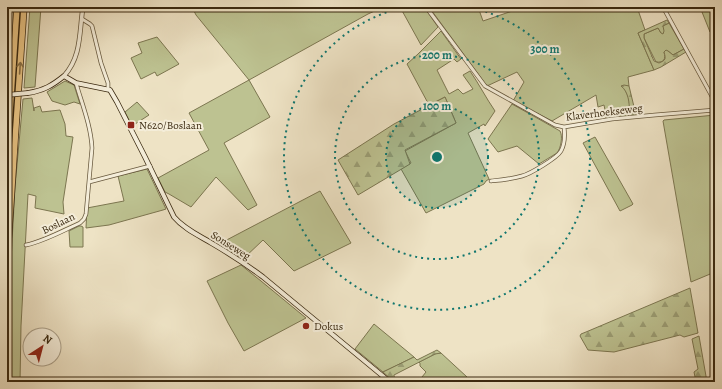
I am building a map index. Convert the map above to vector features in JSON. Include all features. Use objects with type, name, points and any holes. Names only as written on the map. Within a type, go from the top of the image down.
[{"type":"highway","points":[[7,156],[17,7]]},
{"type":"highway","points":[[7,261],[24,7]]},
{"type":"main road","points":[[7,95],[40,91],[48,88],[64,76],[76,82],[108,89]]},
{"type":"main road","name":"Sonseweg","points":[[108,89],[112,92],[118,102],[174,217],[181,225],[242,261],[390,382]]},
{"type":"street","points":[[64,76],[72,65],[78,51],[83,7]]},
{"type":"street","name":"Klaverhoekseweg","points":[[426,7],[484,86],[556,125],[564,127],[612,119],[715,110]]},
{"type":"street","points":[[662,7],[715,102]]},
{"type":"street","name":"Sonseweg","points":[[82,19],[92,26],[101,63],[108,83],[108,89]]},
{"type":"street","name":"Boslaan","points":[[26,245],[36,243],[80,223],[86,214],[92,141],[76,82]]},
{"type":"street","points":[[491,181],[526,175],[554,158],[558,155],[562,147],[565,134],[564,127]]},
{"type":"street","points":[[89,182],[150,166]]},
{"type":"green space","points":[[7,7],[12,7],[7,76]]},
{"type":"green space","points":[[30,7],[41,7],[35,87],[24,88]]},
{"type":"green space","points":[[192,7],[394,7],[383,12],[377,10],[368,14],[249,80],[196,15]]},
{"type":"green space","points":[[400,7],[424,7],[438,27],[421,45]]},
{"type":"green space","points":[[429,7],[478,7],[483,21],[524,7],[597,7],[598,9],[606,7],[637,7],[645,30],[638,33],[654,70],[628,77],[629,86],[622,86],[626,91],[629,101],[630,111],[628,112],[606,115],[604,105],[598,107],[596,95],[552,121],[513,101],[524,82],[517,72],[487,86]]},
{"type":"green space","points":[[700,7],[715,7],[715,31],[710,32]]},
{"type":"green space","points":[[667,20],[669,23],[663,26],[663,34],[658,28],[644,34],[644,38],[654,61],[659,63],[664,60],[664,52],[666,50],[673,55],[684,49],[686,52],[654,70],[638,33]]},
{"type":"green space","points":[[669,23],[684,49],[673,55],[668,51],[664,52],[664,60],[661,62],[656,62],[644,38],[644,34],[658,28],[661,33],[663,29],[662,26]]},
{"type":"green space","points":[[441,31],[461,59],[457,62],[454,59],[437,70],[449,94],[458,89],[463,94],[473,89],[463,75],[470,71],[495,111],[485,126],[484,124],[468,133],[489,179],[484,184],[426,213],[401,169],[411,163],[405,151],[456,123],[445,97],[429,105],[407,64]]},
{"type":"green space","points":[[157,37],[179,64],[157,76],[155,72],[141,79],[131,58],[142,53],[138,43]]},
{"type":"green space","points":[[249,80],[270,117],[224,143],[257,205],[248,210],[216,177],[191,207],[165,192],[158,178],[209,150],[189,113]]},
{"type":"green space","points":[[65,81],[74,85],[80,104],[74,102],[65,105],[52,101],[47,92]]},
{"type":"green space","points":[[621,86],[629,86],[636,115],[606,119],[606,115],[629,112],[628,98]]},
{"type":"green space","points":[[445,97],[456,123],[405,150],[410,164],[358,195],[338,160],[394,124]]},
{"type":"green space","points":[[32,98],[34,111],[34,108],[40,106],[42,112],[60,110],[65,124],[66,136],[73,137],[63,202],[64,214],[35,208],[36,196],[28,194],[21,326],[20,382],[8,382],[7,335],[15,187],[23,99]]},
{"type":"green space","points":[[137,102],[149,115],[132,126],[125,112]]},
{"type":"green space","points":[[512,104],[560,131],[561,142],[557,153],[539,164],[517,146],[498,152],[488,139]]},
{"type":"green space","points":[[715,115],[715,272],[691,282],[663,121]]},
{"type":"green space","points":[[595,137],[633,204],[620,211],[583,143]]},
{"type":"green space","points":[[147,169],[166,209],[109,225],[86,228],[87,208],[124,201],[118,176]]},
{"type":"green space","points":[[320,191],[351,243],[294,271],[263,240],[243,259],[219,244]]},
{"type":"green space","points":[[79,226],[83,227],[83,247],[70,247],[69,231]]},
{"type":"green space","points":[[241,265],[306,318],[244,351],[207,281]]},
{"type":"green space","points":[[690,288],[698,333],[684,337],[680,335],[614,352],[588,350],[580,336],[581,334]]},
{"type":"green space","points":[[374,324],[414,357],[383,372],[355,349]]},
{"type":"green space","points":[[699,336],[707,382],[696,382],[694,372],[698,369],[692,339]]},
{"type":"green space","points":[[437,350],[441,353],[435,354],[394,375],[395,379],[393,381],[383,372],[414,357],[417,360]]},
{"type":"green space","points":[[437,353],[441,353],[467,377],[455,382],[418,382],[426,372],[420,366],[419,362]]},
{"type":"place","name":"N620/Boslaan","points":[[131,125]]},
{"type":"place","name":"Dokus","points":[[306,326]]}]
